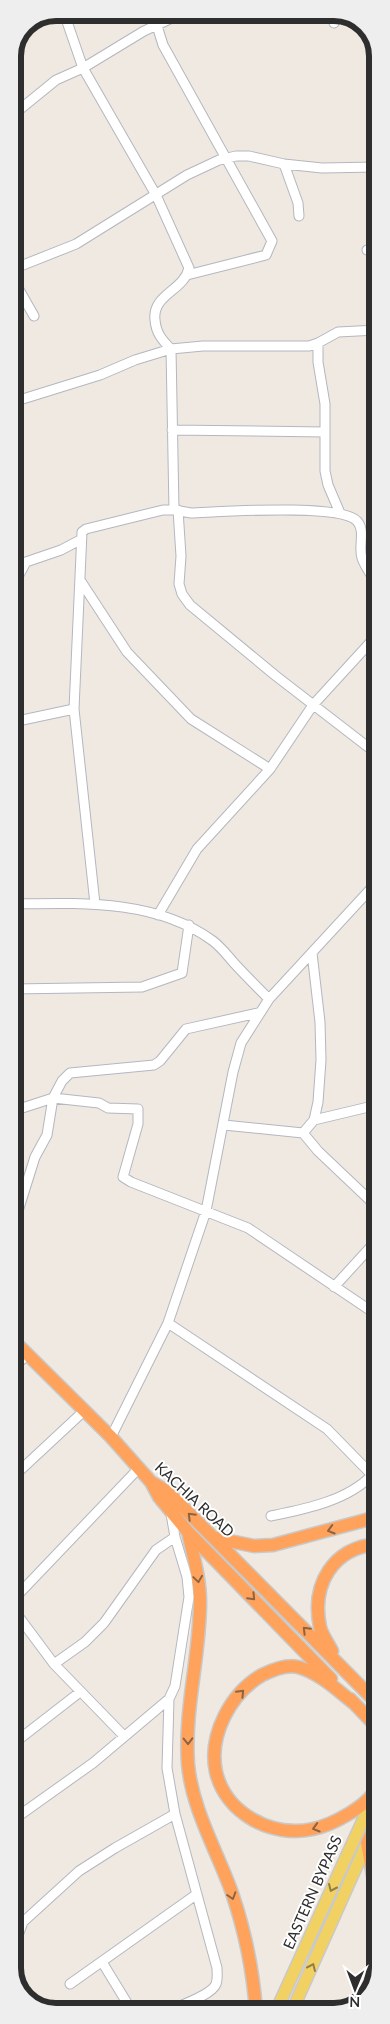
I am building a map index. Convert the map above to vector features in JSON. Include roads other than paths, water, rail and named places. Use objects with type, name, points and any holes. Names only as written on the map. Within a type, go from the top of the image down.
[{"type":"highway","name":"KACHIA ROAD","points":[[22,1348],[111,1436],[151,1482],[168,1492],[369,1694]]},
{"type":"highway","points":[[151,1482],[159,1497],[188,1532],[369,1717]]},
{"type":"highway","points":[[213,1538],[254,1546],[273,1545],[369,1519]]},
{"type":"highway","points":[[188,1532],[197,1570],[200,1604],[188,1706],[188,1766],[196,1799],[232,1894],[247,1947],[255,2002]]},
{"type":"highway","points":[[338,1662],[321,1629],[318,1612],[320,1591],[324,1577],[334,1563],[347,1552],[369,1545]]},
{"type":"highway","points":[[356,1704],[312,1672],[296,1666],[282,1667],[267,1672],[255,1679],[230,1705],[226,1712],[217,1738],[214,1754],[216,1772],[222,1788],[241,1813],[264,1826],[289,1832],[303,1832],[321,1828],[352,1811],[369,1797]]},
{"type":"highway","name":"EASTERN BYPASS","points":[[367,1843],[369,1839]]},
{"type":"highway","points":[[367,1843],[369,1853]]},
{"type":"main road","name":"EASTERN BYPASS","points":[[280,2002],[369,1807]]},
{"type":"main road","name":"EASTERN BYPASS","points":[[296,2002],[367,1843]]},
{"type":"street","points":[[67,21],[83,68],[156,195],[186,260],[189,268],[187,275]]},
{"type":"street","points":[[156,21],[163,45],[272,241],[266,255],[187,275],[157,303],[154,310],[157,331],[161,339],[172,349],[172,430],[182,594],[190,605],[368,747]]},
{"type":"street","points":[[21,108],[56,80],[83,68],[165,21]]},
{"type":"street","points":[[21,265],[76,244],[187,176],[227,158],[249,156],[284,164],[322,168],[368,167]]},
{"type":"street","points":[[284,164],[298,203],[299,216]]},
{"type":"street","points":[[21,294],[34,316]]},
{"type":"street","points":[[21,399],[100,375],[135,360],[172,349],[202,346],[301,346],[318,343],[338,332],[368,330]]},
{"type":"street","points":[[318,343],[318,362],[325,404],[327,478],[340,514]]},
{"type":"street","points":[[172,430],[325,432]]},
{"type":"street","points":[[95,904],[74,709],[80,540],[82,532],[86,528],[163,510],[191,513],[301,510],[340,514],[350,516],[358,522],[362,533],[360,550],[368,568]]},
{"type":"street","points":[[21,571],[26,562],[61,550],[80,540]]},
{"type":"street","points":[[80,580],[127,652],[191,719],[270,768]]},
{"type":"street","points":[[158,915],[196,849],[270,768],[313,705],[368,645]]},
{"type":"street","points":[[21,720],[74,709]]},
{"type":"street","points":[[111,1436],[168,1323],[206,1211],[233,1072],[241,1043],[269,998],[368,891]]},
{"type":"street","points":[[21,904],[95,904],[158,915],[189,925],[215,942],[269,998]]},
{"type":"street","points":[[21,989],[142,987],[167,980],[182,973],[189,925]]},
{"type":"street","points":[[303,1133],[314,1120],[318,1102],[321,1060],[320,1022],[312,953]]},
{"type":"street","points":[[22,1200],[35,1157],[47,1135],[53,1098],[62,1081],[70,1072],[154,1066],[186,1029],[258,1013]]},
{"type":"street","points":[[22,1108],[53,1098],[99,1103],[108,1108],[138,1109],[138,1124],[123,1178],[248,1228],[270,1241],[369,1310]]},
{"type":"street","points":[[314,1120],[369,1107]]},
{"type":"street","points":[[224,1125],[303,1133],[318,1151],[369,1199]]},
{"type":"street","points":[[334,1287],[369,1249]]},
{"type":"street","points":[[168,1323],[327,1429],[369,1469]]},
{"type":"street","points":[[22,1360],[28,1354]]},
{"type":"street","points":[[22,1469],[85,1410]]},
{"type":"street","points":[[22,1591],[139,1468]]},
{"type":"street","points":[[271,1516],[298,1511],[343,1495],[369,1480]]},
{"type":"street","points":[[171,1512],[175,1537],[187,1577],[189,1597],[175,1686],[169,1699],[167,1768],[174,1814],[217,1968],[217,1983],[209,1992],[186,2003]]},
{"type":"street","points":[[54,1664],[85,1642],[104,1623],[156,1550],[175,1537]]},
{"type":"street","points":[[22,1621],[54,1664],[124,1736]]},
{"type":"street","points":[[22,1737],[80,1692]]},
{"type":"street","points":[[22,1814],[80,1772],[169,1699]]},
{"type":"street","points":[[22,1925],[79,1872],[115,1848],[174,1814]]},
{"type":"street","points":[[70,1984],[197,1894]]},
{"type":"street","points":[[102,1962],[127,2003]]}]
